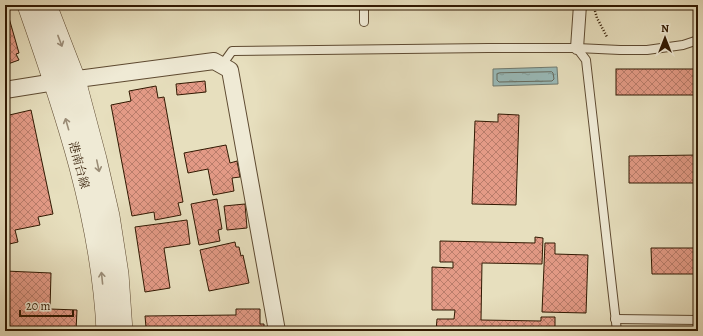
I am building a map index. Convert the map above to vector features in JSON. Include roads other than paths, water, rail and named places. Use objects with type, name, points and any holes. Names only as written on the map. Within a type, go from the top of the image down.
[{"type":"street","name":"港南台線","points":[[28,5],[65,81],[96,159],[118,274],[122,331]]},
{"type":"street","name":"港南台線","points":[[46,5],[65,81],[80,168],[92,217],[101,269],[107,331]]},
{"type":"street","points":[[577,48],[580,5]]},
{"type":"street","points":[[5,90],[214,61],[230,70],[277,331]]},
{"type":"lane","points":[[364,5],[364,22]]},
{"type":"lane","points":[[222,65],[232,51],[488,48],[647,50],[683,45],[698,40]]},
{"type":"lane","points":[[577,48],[586,60],[617,331]]},
{"type":"lane","points":[[615,319],[698,320]]},
{"type":"water","points":[[557,67],[558,84],[493,86],[493,69]]}]
